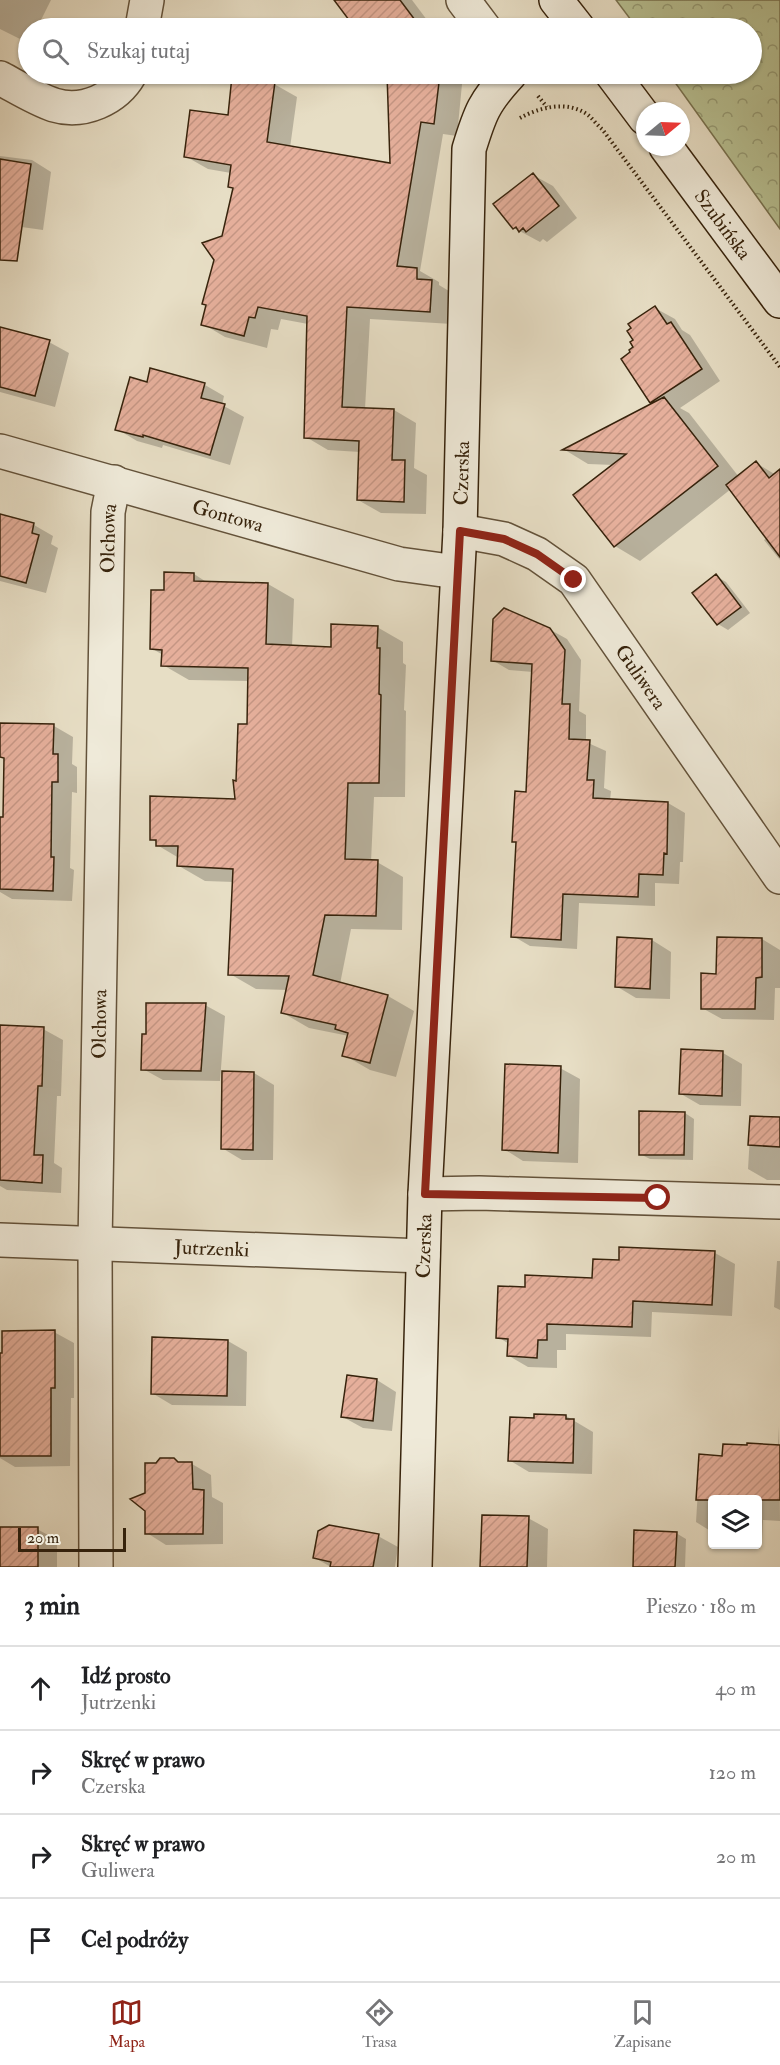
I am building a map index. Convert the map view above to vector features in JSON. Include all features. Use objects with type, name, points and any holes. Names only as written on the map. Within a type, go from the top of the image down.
[{"type":"street","points":[[144,18],[147,0]]},
{"type":"street","points":[[463,0],[476,18]]},
{"type":"street","points":[[0,78],[55,105],[75,108],[101,102],[124,84]]},
{"type":"street","name":"Czerska","points":[[415,1567],[425,1194],[460,531],[469,149],[478,117],[489,96],[500,84]]},
{"type":"street","points":[[620,84],[636,106]]},
{"type":"street","name":"Szubińska","points":[[673,156],[780,301]]},
{"type":"street","name":"Gontowa","points":[[0,451],[399,564],[457,573]]},
{"type":"street","name":"Olchowa","points":[[96,1567],[95,1244],[108,512],[114,482]]},
{"type":"street","name":"Guliwera","points":[[460,531],[504,539],[537,554],[574,580],[780,877]]},
{"type":"street","points":[[425,1194],[479,1193],[780,1202]]},
{"type":"street","name":"Jutrzenki","points":[[0,1240],[423,1256]]},
{"type":"path","points":[[547,107],[570,108],[587,114],[602,129],[780,368]]},
{"type":"green space","points":[[616,0],[780,0],[780,229],[676,84],[762,84],[762,18],[630,18]]},
{"type":"building","points":[[334,0],[400,0],[414,18],[348,18]]},
{"type":"building","points":[[231,84],[275,84],[267,142],[390,163],[387,84],[439,84],[434,124],[421,122],[397,266],[417,268],[417,279],[432,280],[430,312],[347,307],[342,407],[394,409],[392,460],[405,460],[404,502],[357,500],[359,441],[304,438],[307,316],[258,307],[255,318],[249,317],[244,336],[201,325],[206,305],[202,304],[214,260],[202,243],[222,236],[233,188],[228,187],[231,165],[184,157],[190,110],[228,115]]},
{"type":"building","points":[[0,159],[31,164],[17,261],[0,260]]},
{"type":"building","points":[[533,173],[559,206],[526,232],[523,228],[519,232],[516,227],[513,229],[493,204]]},
{"type":"building","points":[[655,306],[667,324],[671,322],[702,369],[650,403],[621,359],[633,347],[630,342],[633,340],[627,331],[631,328],[628,324]]},
{"type":"building","points":[[0,327],[50,340],[35,396],[0,387]]},
{"type":"building","points":[[150,368],[205,383],[201,398],[225,404],[210,455],[143,435],[143,437],[115,430],[130,377],[147,382]]},
{"type":"building","points":[[664,397],[718,466],[614,547],[573,495],[626,454],[562,450]]},
{"type":"building","points":[[756,461],[769,478],[780,469],[780,557],[726,485]]},
{"type":"building","points":[[0,514],[34,523],[32,533],[39,535],[26,583],[0,576]]},
{"type":"building","points":[[164,572],[194,573],[194,581],[268,583],[266,644],[331,647],[331,624],[378,626],[379,694],[381,695],[379,783],[348,783],[345,859],[378,860],[376,916],[325,915],[313,975],[388,995],[370,1063],[342,1056],[348,1033],[335,1029],[336,1025],[281,1013],[289,976],[228,975],[233,869],[177,866],[178,846],[156,846],[156,840],[150,840],[150,796],[235,799],[233,780],[236,781],[238,724],[247,724],[248,668],[161,666],[162,650],[150,649],[151,590],[164,590]]},
{"type":"building","points":[[716,574],[741,607],[717,625],[692,593]]},
{"type":"building","points":[[504,608],[550,628],[565,650],[562,704],[570,704],[569,739],[590,740],[587,780],[594,780],[593,798],[668,802],[667,854],[664,853],[663,875],[639,874],[638,897],[563,894],[561,940],[511,937],[516,842],[512,842],[515,791],[526,792],[532,664],[491,661],[493,619]]},
{"type":"building","points":[[0,723],[54,724],[53,754],[58,754],[58,782],[52,782],[53,891],[0,889],[0,817],[3,817],[4,758],[0,757]]},
{"type":"building","points":[[617,937],[652,939],[650,989],[615,987]]},
{"type":"building","points":[[717,937],[762,938],[762,977],[756,978],[755,1009],[701,1009],[701,973],[716,974]]},
{"type":"building","points":[[146,1003],[206,1003],[201,1071],[141,1070],[142,1034],[146,1034]]},
{"type":"building","points":[[0,1025],[44,1027],[42,1086],[38,1086],[34,1155],[43,1155],[42,1183],[0,1180]]},
{"type":"building","points":[[681,1049],[723,1051],[722,1096],[679,1094]]},
{"type":"building","points":[[505,1064],[561,1066],[558,1153],[502,1150]]},
{"type":"building","points":[[222,1071],[254,1072],[253,1150],[221,1149]]},
{"type":"building","points":[[639,1111],[685,1112],[684,1155],[639,1155]]},
{"type":"building","points":[[750,1116],[780,1117],[780,1147],[748,1145]]},
{"type":"building","points":[[619,1247],[715,1251],[712,1305],[633,1301],[632,1327],[547,1324],[547,1340],[538,1340],[537,1358],[507,1356],[508,1339],[496,1338],[498,1286],[525,1287],[525,1275],[592,1278],[593,1259],[619,1260]]},
{"type":"building","points":[[55,1330],[55,1388],[51,1388],[51,1456],[0,1456],[2,1331]]},
{"type":"building","points":[[152,1337],[228,1340],[227,1396],[151,1394]]},
{"type":"building","points":[[347,1375],[377,1379],[373,1421],[341,1417]]},
{"type":"building","points":[[534,1414],[566,1415],[566,1419],[574,1419],[573,1463],[508,1461],[510,1417],[534,1418]]},
{"type":"building","points":[[747,1443],[780,1445],[780,1500],[762,1500],[762,1495],[708,1495],[708,1500],[696,1500],[699,1454],[722,1456],[723,1444],[747,1445]]},
{"type":"building","points":[[160,1458],[192,1462],[193,1489],[204,1490],[203,1534],[145,1534],[145,1511],[130,1499],[145,1493],[145,1463],[156,1463]]},
{"type":"building","points":[[482,1515],[529,1516],[527,1567],[480,1567]]},
{"type":"building","points":[[329,1525],[379,1534],[373,1567],[330,1567],[331,1562],[313,1558],[318,1531]]},
{"type":"building","points":[[0,1527],[38,1527],[38,1567],[0,1567]]},
{"type":"building","points":[[634,1530],[677,1532],[675,1567],[633,1567]]},
{"type":"route","points":[[574,580],[537,554],[504,539],[460,531],[425,1194],[479,1193],[658,1198]]}]
